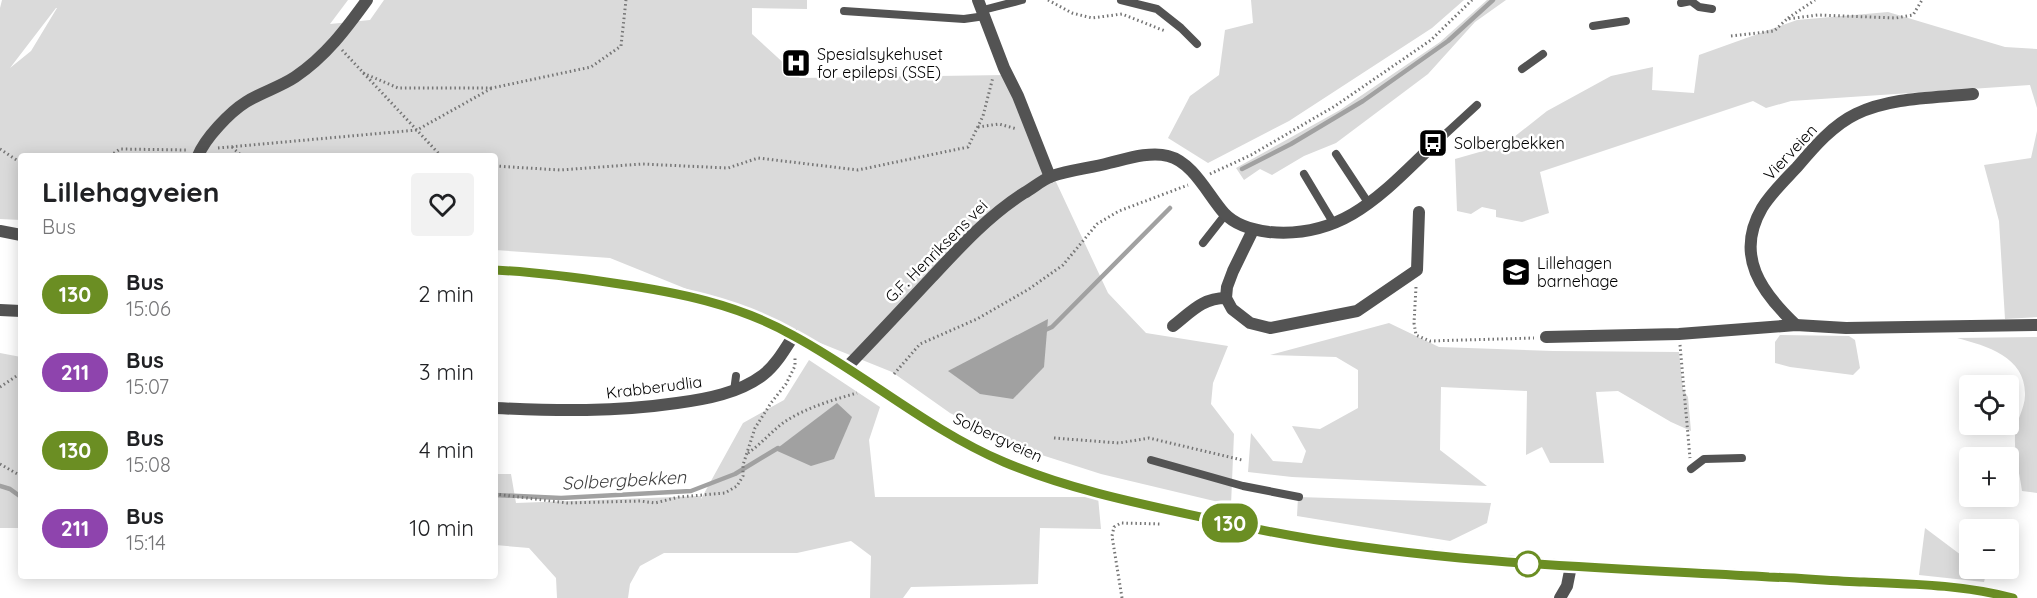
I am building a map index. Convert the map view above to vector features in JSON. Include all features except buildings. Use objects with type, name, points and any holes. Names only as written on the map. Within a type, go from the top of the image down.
[{"type":"street","points":[[199,153],[219,126],[245,102],[294,78],[323,56],[344,33],[367,0]]},
{"type":"street","points":[[982,9],[1050,177],[1134,158],[1158,154],[1169,156],[1181,163],[1200,180],[1226,215],[1253,230],[1278,233],[1318,229],[1335,224],[1369,204],[1428,150]]},
{"type":"street","name":"Vierveien","points":[[1796,325],[1767,295],[1756,275],[1751,253],[1754,230],[1762,209],[1773,194],[1815,147],[1854,115],[1899,102],[1973,94]]},
{"type":"street","name":"G.F. Henriksens vei","points":[[846,368],[976,229],[1005,205],[1050,177]]},
{"type":"street","points":[[1253,230],[1233,271],[1226,298],[1232,309],[1250,323],[1270,328],[1357,311],[1417,270],[1419,212]]},
{"type":"street","points":[[0,231],[18,234]]},
{"type":"street","name":"Solbergveien","points":[[498,270],[581,278],[647,288],[732,308],[794,335],[937,427],[1004,462],[1073,487],[1237,525],[1320,540],[1439,556],[1551,566],[1915,584],[1979,589],[2013,598]]},
{"type":"street","points":[[1173,326],[1204,301],[1226,298]]},
{"type":"street","points":[[0,310],[18,311]]},
{"type":"street","points":[[1546,337],[1679,333],[1796,325],[1846,328],[2037,325]]},
{"type":"street","name":"Krabberudlia","points":[[498,408],[606,411],[700,400],[734,390],[764,374],[777,361],[794,335]]},
{"type":"street","points":[[1560,598],[1567,586],[1571,566]]},
{"type":"lane","points":[[844,11],[964,19],[982,9],[1022,0]]},
{"type":"lane","points":[[1121,0],[1157,9],[1197,44]]},
{"type":"lane","points":[[1681,3],[1691,1],[1700,7],[1712,9]]},
{"type":"lane","points":[[1593,26],[1626,21]]},
{"type":"lane","points":[[1522,69],[1543,54]]},
{"type":"lane","points":[[1428,150],[1477,105]]},
{"type":"lane","points":[[1336,154],[1369,204]]},
{"type":"lane","points":[[1304,174],[1335,224]]},
{"type":"lane","points":[[1203,243],[1226,215]]},
{"type":"lane","points":[[734,390],[736,376]]},
{"type":"lane","points":[[1691,469],[1704,459],[1742,458]]},
{"type":"lane","points":[[1151,460],[1242,486],[1299,497]]},
{"type":"path","points":[[363,73],[398,88],[492,88],[591,67],[621,46],[626,0]]},
{"type":"path","points":[[1048,0],[1072,13],[1092,18],[1122,14],[1166,31]]},
{"type":"path","points":[[894,374],[920,344],[976,319],[1064,265],[1097,224],[1119,211],[1200,180],[1251,155],[1335,106],[1431,40],[1472,0]]},
{"type":"path","points":[[1731,36],[1774,31],[1815,0]]},
{"type":"path","points":[[1787,19],[1818,15],[1896,18],[1913,15],[1922,0]]},
{"type":"path","points":[[344,33],[342,51],[438,153]]},
{"type":"path","points":[[498,166],[560,170],[642,164],[728,168],[758,158],[858,170],[968,147],[983,116],[992,78],[1004,68]]},
{"type":"path","points":[[114,153],[120,149],[199,153],[232,147],[417,130],[492,88]]},
{"type":"path","points":[[978,126],[999,124],[1022,130],[1037,145]]},
{"type":"path","points":[[232,147],[239,153]]},
{"type":"path","points":[[0,149],[18,161]]},
{"type":"path","points":[[1417,270],[1414,324],[1416,335],[1430,341],[1546,337]]},
{"type":"path","points":[[1679,333],[1691,469]]},
{"type":"path","points":[[498,494],[567,503],[640,501],[655,503],[679,497],[725,493],[737,486],[743,476],[743,465],[755,428],[786,384],[795,366],[794,335]]},
{"type":"path","points":[[0,387],[18,376]]},
{"type":"path","points":[[746,454],[762,444],[784,423],[824,403],[857,393]]},
{"type":"path","points":[[1054,438],[1119,443],[1149,438],[1242,460]]},
{"type":"path","points":[[0,464],[18,474]]},
{"type":"path","points":[[1122,598],[1112,536],[1114,527],[1121,523],[1171,524]]},
{"type":"shaded area","points":[[2,0],[348,0],[330,24],[370,20],[384,0],[807,0],[807,9],[752,8],[752,34],[800,78],[1006,75],[1108,293],[1146,333],[1228,346],[1213,383],[1211,404],[1234,434],[1231,505],[1101,474],[1023,449],[950,413],[892,372],[610,258],[498,250],[498,153],[18,153],[18,220],[0,219],[0,8]],"holes":[[[56,8],[57,8],[31,51],[10,68]]]},
{"type":"shaded area","points":[[1251,0],[1464,0],[1432,28],[1289,121],[1208,163],[1168,138],[1190,96],[1219,75],[1225,30],[1253,23]]},
{"type":"shaded area","points":[[1487,0],[1506,0],[1475,22],[1428,74],[1336,143],[1304,156],[1272,175],[1260,169],[1244,180],[1236,168],[1340,110],[1440,42]]},
{"type":"shaded area","points":[[1888,12],[2005,47],[2037,49],[2037,108],[2030,85],[1791,101],[1766,108],[1753,101],[1540,172],[1549,213],[1522,222],[1496,217],[1496,210],[1482,207],[1471,214],[1457,211],[1455,159],[1504,145],[1547,111],[1611,76],[1653,67],[1652,90],[1694,93],[1699,55],[1797,20]]},
{"type":"shaded area","points":[[2037,131],[2037,317],[2005,319],[1999,221],[1984,165],[2031,158]]},
{"type":"shaded area","points":[[1048,319],[1044,367],[1013,399],[980,394],[948,371]]},
{"type":"shaded area","points":[[1389,323],[1439,347],[1679,352],[1683,389],[1688,397],[1691,431],[1618,391],[1596,392],[1604,463],[1550,463],[1542,447],[1526,455],[1527,391],[1441,387],[1440,450],[1487,486],[1292,477],[1248,472],[1251,433],[1273,461],[1302,463],[1306,451],[1292,426],[1320,429],[1358,408],[1358,370],[1336,357],[1270,355]]},
{"type":"shaded area","points":[[1780,335],[1849,336],[1855,340],[1860,368],[1853,375],[1775,363],[1775,342]]},
{"type":"shaded area","points":[[2037,337],[2037,493],[2022,491],[2019,474],[2019,447],[2015,447],[2015,435],[2019,435],[2019,418],[2025,395],[2024,382],[2019,371],[2003,355],[1957,338]]},
{"type":"shaded area","points":[[0,353],[18,356],[18,528],[0,528]]},
{"type":"shaded area","points":[[809,360],[880,407],[869,440],[875,497],[1098,497],[1101,529],[1040,528],[1038,584],[911,587],[903,598],[870,598],[871,556],[851,541],[797,553],[664,553],[640,566],[630,584],[628,598],[557,598],[556,578],[529,548],[498,545],[498,474],[511,474],[516,503],[701,496],[701,499],[743,423],[784,400]]},
{"type":"shaded area","points":[[837,403],[852,417],[834,459],[811,466],[775,450]]},
{"type":"shaded area","points":[[1298,497],[1491,503],[1487,523],[1450,541],[1297,516]]},
{"type":"shaded area","points":[[1925,528],[1959,554],[1959,579],[1985,579],[1984,582],[1919,575]]},
{"type":"waterway","name":"Solbergbekken","points":[[1242,169],[1291,144],[1363,101],[1448,41],[1493,0]]},
{"type":"waterway","name":"Solbergbekken","points":[[1043,331],[1052,327],[1170,208]]},
{"type":"waterway","name":"Solbergbekken","points":[[498,495],[561,498],[691,491],[735,474],[778,448]]},
{"type":"waterway","name":"Solbergbekken","points":[[0,486],[18,495]]},
{"type":"bus line","name":"130","points":[[498,270],[581,278],[647,288],[732,308],[794,335],[946,432],[1004,462],[1073,487],[1237,525],[1320,540],[1439,556],[1551,566],[1915,584],[1979,589],[2013,598]]},
{"type":"place","name":"Spesialsykehuset for epilepsi (SSE)","points":[[796,63]]},
{"type":"place","name":"Solbergbekken","points":[[1433,143]]},
{"type":"place","name":"Lillehagen barnehage","points":[[1516,272]]}]
